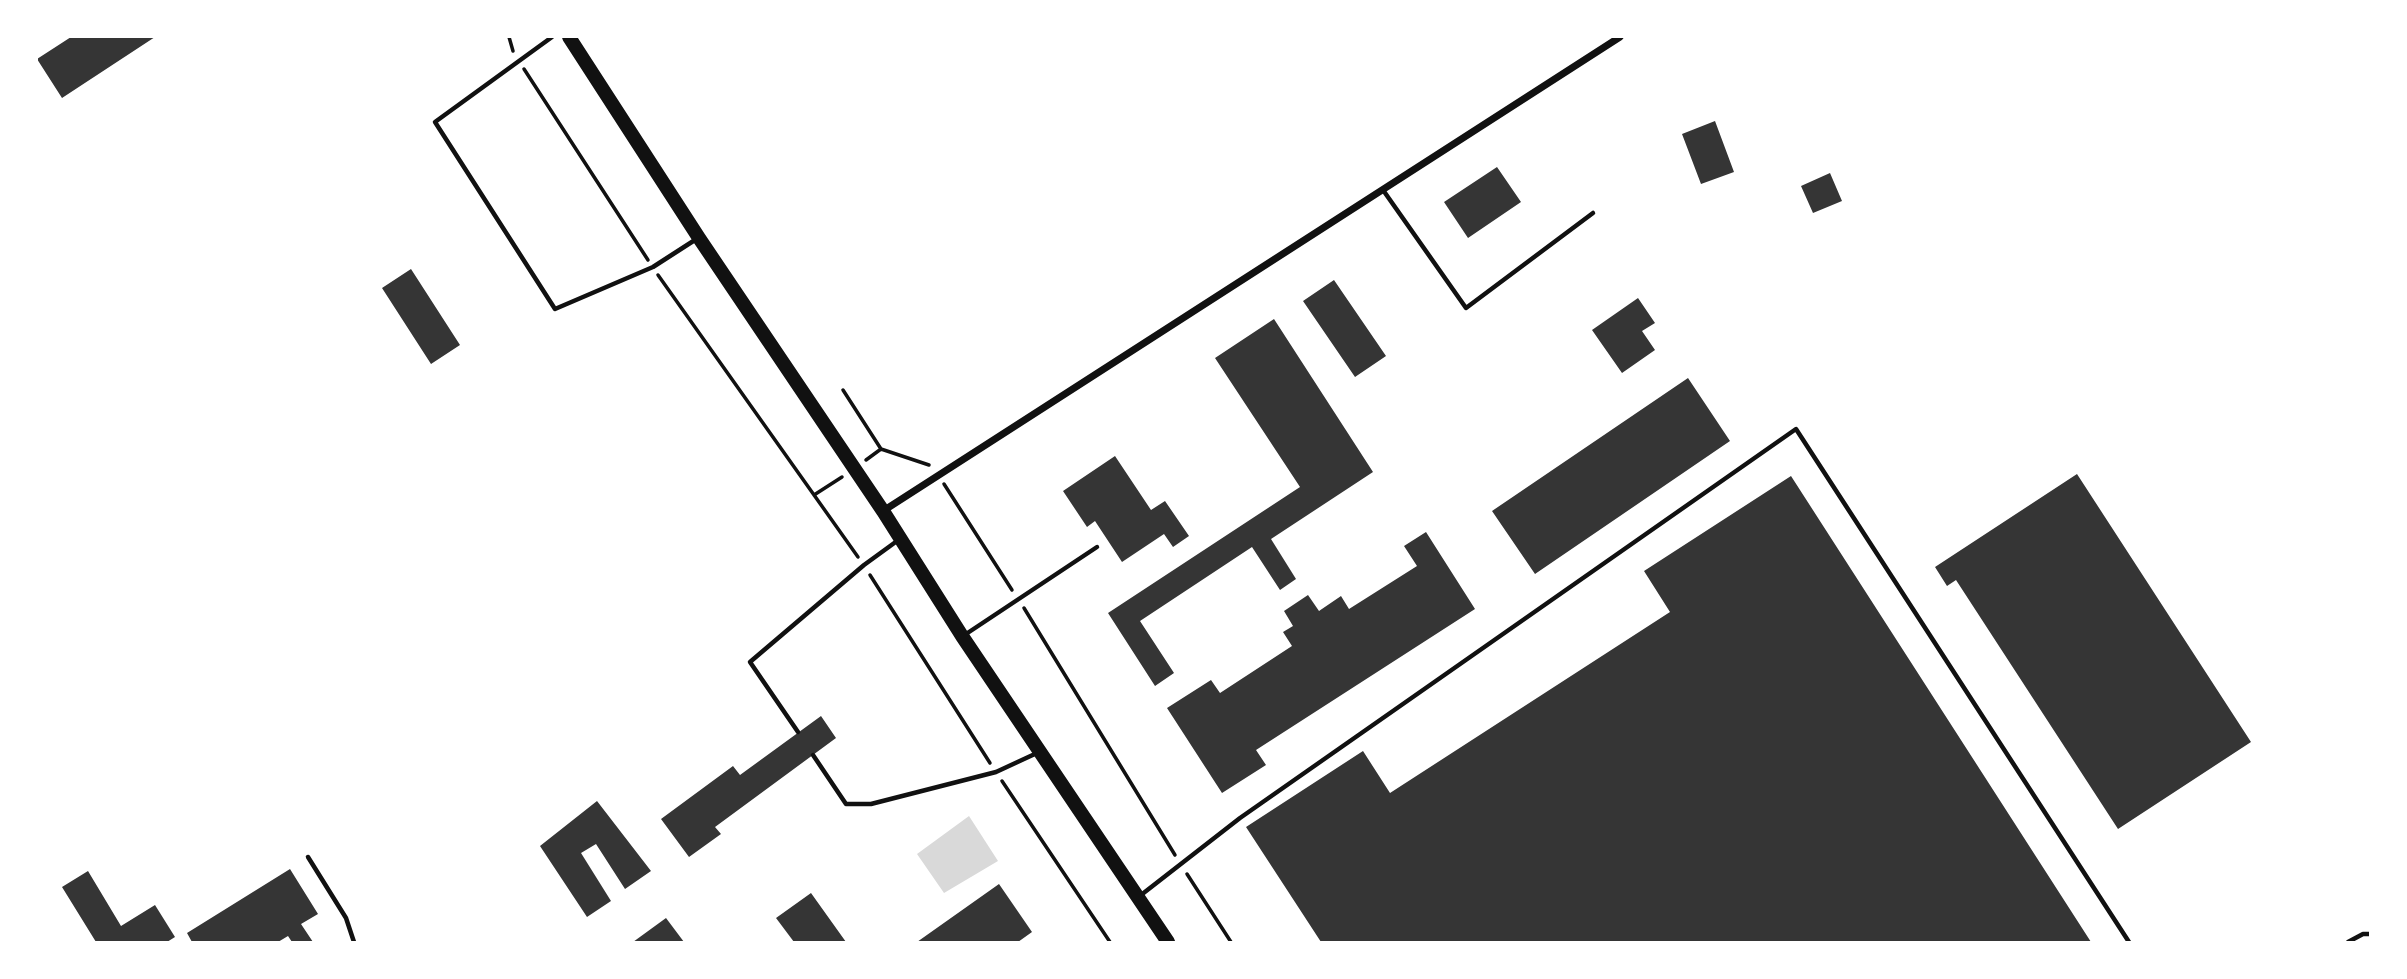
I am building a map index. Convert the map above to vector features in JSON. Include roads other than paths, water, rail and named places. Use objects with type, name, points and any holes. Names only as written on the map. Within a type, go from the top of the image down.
[{"type":"main road","points":[[569,37],[699,238],[883,511],[962,636],[1168,942]]},
{"type":"street","points":[[883,511],[1620,37]]},
{"type":"lane","points":[[552,37],[435,122],[555,309],[653,267],[699,238]]},
{"type":"lane","points":[[1383,190],[1466,308],[1593,213]]},
{"type":"lane","points":[[1138,898],[1251,810],[1796,429],[2129,942]]},
{"type":"lane","points":[[798,732],[750,662],[863,565],[901,539]]},
{"type":"lane","points":[[962,636],[1097,547]]},
{"type":"lane","points":[[813,755],[846,803],[871,804],[996,772],[1040,751]]},
{"type":"lane","points":[[308,856],[346,918],[354,942]]},
{"type":"lane","points":[[2348,942],[2370,934]]}]
